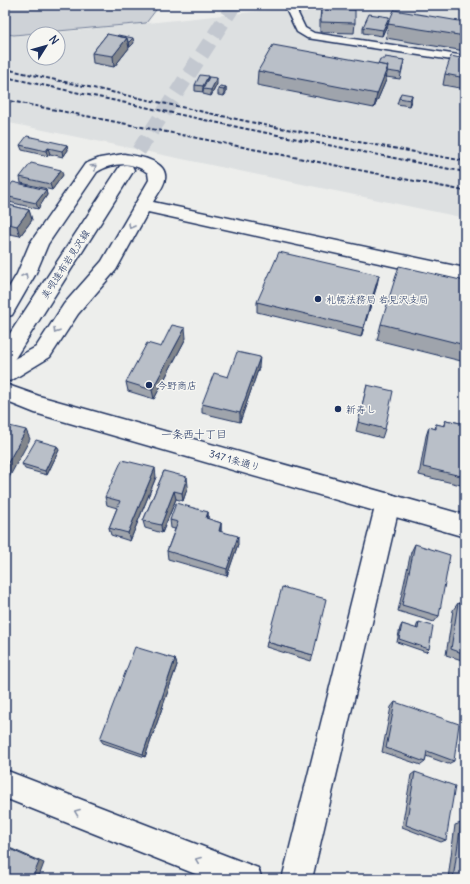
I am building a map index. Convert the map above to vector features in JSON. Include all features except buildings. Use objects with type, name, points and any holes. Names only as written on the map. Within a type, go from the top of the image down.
[{"type":"street","points":[[5,310],[26,275],[39,243],[91,168],[100,162],[116,158],[150,165],[156,170],[157,180],[109,265],[71,309],[43,352],[5,374]]},
{"type":"street","name":"美唄達布岩見沢線","points":[[5,357],[126,170]]},
{"type":"street","points":[[143,205],[465,275]]},
{"type":"street","name":"347 1条通り","points":[[5,392],[35,404],[465,526]]},
{"type":"street","points":[[297,879],[388,503]]},
{"type":"street","points":[[5,784],[247,879]]},
{"type":"lane","points":[[289,5],[301,30],[311,36],[465,59]]},
{"type":"shaded area","points":[[5,5],[159,6],[146,23],[66,30],[66,26],[26,26],[26,34],[5,34]]},
{"type":"shaded area","points":[[318,5],[465,5],[465,218],[5,122],[5,36],[26,35],[26,66],[66,66],[66,32]]},
{"type":"tunnel","points":[[126,170],[234,5]]},
{"type":"railway","points":[[5,69],[264,125],[465,161]]},
{"type":"railway","points":[[5,77],[242,128],[465,172]]},
{"type":"railway","points":[[5,100],[465,191]]},
{"type":"place","name":"札幌法務局 岩見沢支局","points":[[318,299]]},
{"type":"place","name":"今野商店","points":[[149,385]]},
{"type":"place","name":"新寿し","points":[[338,409]]},
{"type":"district","name":"一条西十丁目","points":[[194,434]]}]
